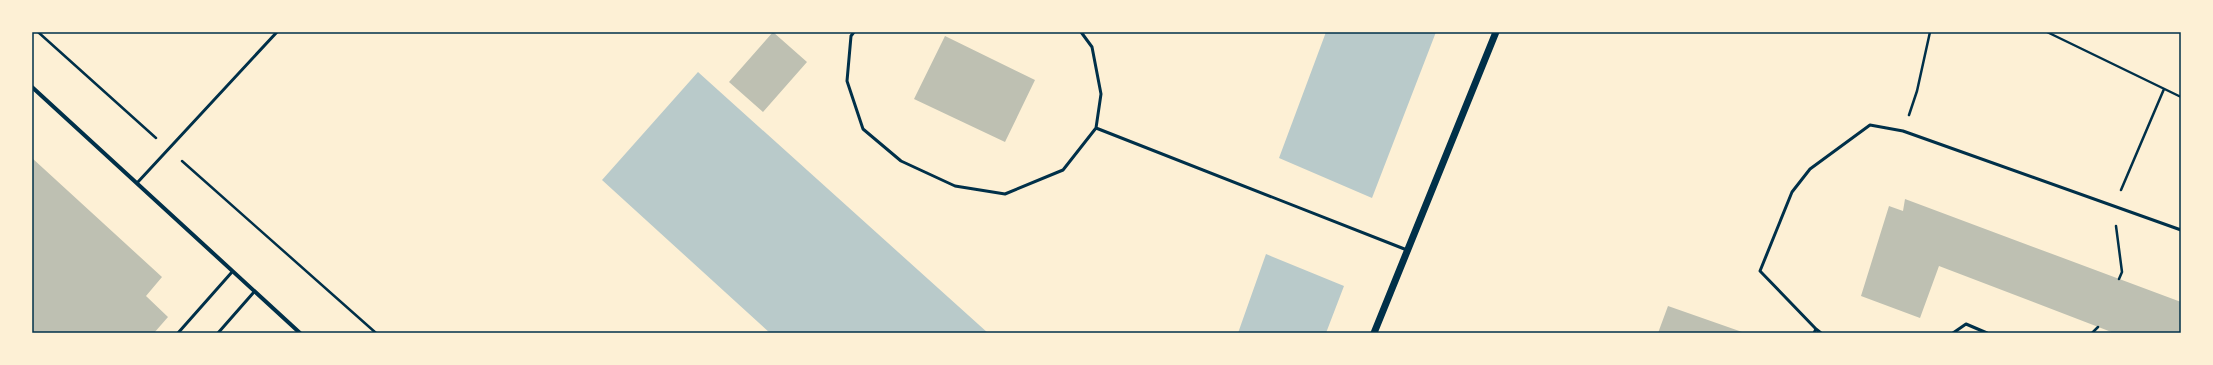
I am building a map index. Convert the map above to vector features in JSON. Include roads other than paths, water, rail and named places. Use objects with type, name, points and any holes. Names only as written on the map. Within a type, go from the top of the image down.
[{"type":"street","points":[[1374,333],[1496,32]]},
{"type":"street","points":[[32,87],[300,333]]},
{"type":"lane","points":[[137,183],[277,32]]},
{"type":"lane","points":[[854,32],[851,36],[847,82],[863,129],[901,161],[955,186],[1005,194],[1063,170],[1096,128],[1101,94],[1092,47],[1081,32]]},
{"type":"lane","points":[[1822,333],[1816,329],[1760,271],[1792,192],[1810,169],[1870,126],[1903,132],[2181,230]]},
{"type":"lane","points":[[1096,128],[1407,250]]},
{"type":"lane","points":[[178,333],[232,272]]},
{"type":"lane","points":[[218,333],[254,292]]},
{"type":"lane","points":[[1953,333],[1966,324],[1987,333]]},
{"type":"lane","points":[[1814,333],[1816,329]]}]
